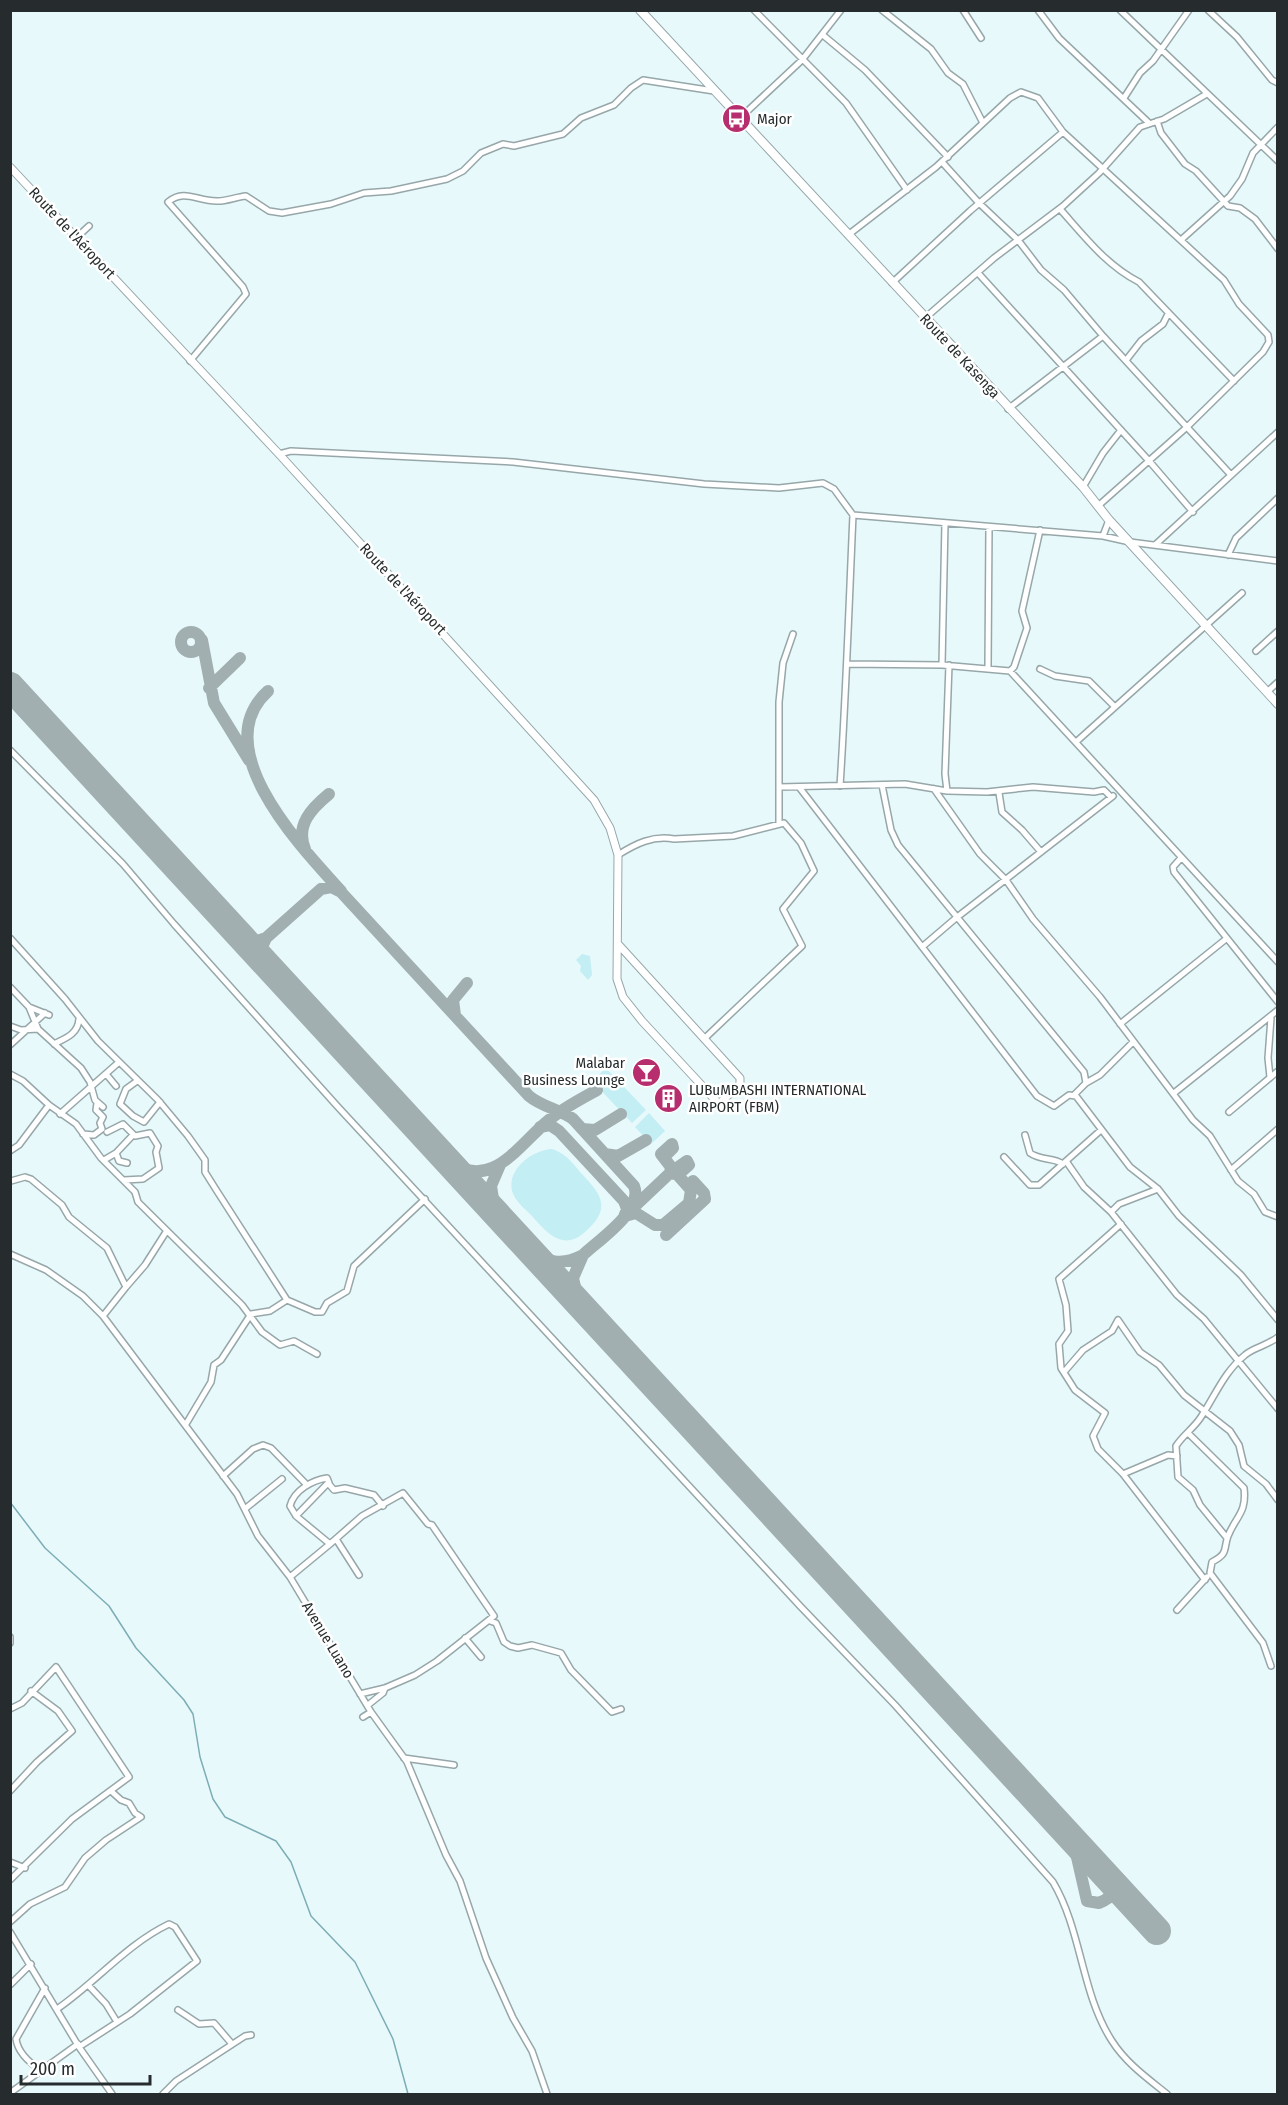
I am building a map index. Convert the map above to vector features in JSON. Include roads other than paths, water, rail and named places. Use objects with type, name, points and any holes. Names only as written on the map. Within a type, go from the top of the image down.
[{"type":"highway","name":"Route de Kasenga","points":[[640,10],[1008,409],[1083,487],[1109,520],[1278,704]]},
{"type":"main road","name":"Route de l'Aéroport","points":[[10,167],[279,454],[594,800],[610,828],[618,855],[617,979],[623,997],[717,1105],[740,1084],[740,1078],[705,1039]]},
{"type":"main road","points":[[618,944],[705,1039]]},
{"type":"street","points":[[754,10],[846,104],[907,190]]},
{"type":"street","points":[[739,118],[802,60],[824,36],[841,10]]},
{"type":"street","points":[[882,10],[924,42],[948,73],[963,84],[983,123]]},
{"type":"street","points":[[963,10],[981,38]]},
{"type":"street","points":[[1038,10],[1046,25],[1149,123]]},
{"type":"street","points":[[1120,10],[1258,146],[1278,161]]},
{"type":"street","points":[[1124,98],[1189,10]]},
{"type":"street","points":[[1208,10],[1237,37],[1272,80],[1278,82]]},
{"type":"street","points":[[824,36],[865,70],[948,157]]},
{"type":"street","points":[[190,361],[246,294],[243,286],[168,202],[175,196],[185,194],[202,200],[219,201],[246,196],[268,211],[282,213],[331,204],[364,193],[391,191],[447,179],[463,171],[481,153],[503,144],[514,146],[557,137],[581,118],[614,105],[631,88],[643,81],[714,91]]},
{"type":"street","points":[[848,235],[942,162],[1010,98],[1021,92],[1038,98],[1063,132],[1224,280],[1239,304],[1268,335],[1269,342],[1263,352],[1187,427],[1098,507]]},
{"type":"street","points":[[925,318],[1060,208],[1103,168],[1137,130],[1205,94]]},
{"type":"street","points":[[1157,121],[1161,133],[1181,159],[1197,171],[1223,202],[1228,206],[1240,208],[1255,219],[1278,249]]},
{"type":"street","points":[[1181,240],[1223,202],[1242,179],[1258,146],[1278,127]]},
{"type":"street","points":[[892,283],[979,203],[1063,132]]},
{"type":"street","points":[[942,162],[979,203],[1018,240],[1041,270],[1064,290],[1103,336],[1127,359],[1232,475]]},
{"type":"street","points":[[1060,208],[1097,250],[1120,272],[1138,282],[1234,381]]},
{"type":"street","points":[[76,238],[90,226]]},
{"type":"street","points":[[978,273],[1150,462],[1192,512]]},
{"type":"street","points":[[1127,359],[1141,341],[1163,324],[1168,314]]},
{"type":"street","points":[[1008,409],[1061,366],[1087,350],[1103,336]]},
{"type":"street","points":[[1083,487],[1121,430]]},
{"type":"street","points":[[1155,545],[1278,432]]},
{"type":"street","points":[[279,454],[291,451],[513,462],[704,484],[779,488],[823,483],[834,489],[840,501],[854,515],[1103,536],[1130,542],[1278,561]]},
{"type":"street","points":[[1228,555],[1236,538],[1278,498]]},
{"type":"street","points":[[840,786],[854,515]]},
{"type":"street","points":[[1103,536],[1109,520]]},
{"type":"street","points":[[942,664],[945,523]]},
{"type":"street","points":[[988,667],[989,527]]},
{"type":"street","points":[[1010,671],[1027,628],[1023,608],[1040,530]]},
{"type":"street","points":[[1076,742],[1208,626],[1242,593]]},
{"type":"street","points":[[1256,651],[1278,631]]},
{"type":"street","points":[[779,824],[780,694],[783,663],[793,634]]},
{"type":"street","points":[[848,664],[942,664],[1010,671],[1278,962]]},
{"type":"street","points":[[947,791],[945,774],[949,665]]},
{"type":"street","points":[[1040,669],[1055,676],[1089,681],[1115,707]]},
{"type":"street","points":[[1267,692],[1278,682]]},
{"type":"street","points":[[10,750],[123,864],[174,924],[425,1199],[801,1607],[895,1704],[1053,1882],[1066,1906],[1094,2000],[1110,2039],[1133,2066],[1167,2094]]},
{"type":"street","points":[[779,787],[905,784],[947,791],[999,793],[1033,787],[1104,790],[1111,797]]},
{"type":"street","points":[[882,785],[891,830],[898,845],[1084,1072],[1086,1083]]},
{"type":"street","points":[[799,787],[1036,1096],[1054,1106],[1074,1095],[1086,1083],[1100,1075],[1133,1042]]},
{"type":"street","points":[[934,789],[980,854],[1006,880],[1033,919],[1120,1024],[1192,1120],[1210,1136],[1238,1181],[1254,1194],[1265,1212],[1278,1217]]},
{"type":"street","points":[[922,947],[1119,792]]},
{"type":"street","points":[[999,793],[1002,812],[1041,852]]},
{"type":"street","points":[[618,855],[639,842],[665,837],[674,839],[733,836],[784,823],[801,843],[814,871],[783,906],[802,946],[796,955],[705,1039]]},
{"type":"street","points":[[1181,858],[1172,870],[1278,1002]]},
{"type":"street","points":[[10,938],[118,1063],[160,1102],[198,1149],[205,1160],[205,1172],[214,1188],[287,1300],[315,1312],[322,1312],[326,1304],[347,1291],[354,1266],[425,1199]]},
{"type":"street","points":[[1120,1024],[1226,939]]},
{"type":"street","points":[[10,987],[29,1007],[47,1014],[10,1045]]},
{"type":"street","points":[[29,1007],[38,1029],[78,1065],[100,1105],[96,1108],[103,1117],[100,1121],[101,1130],[96,1134],[92,1147]]},
{"type":"street","points":[[1174,1093],[1270,1021],[1278,1010]]},
{"type":"street","points":[[54,1044],[69,1037],[78,1025],[79,1018]]},
{"type":"street","points":[[1270,1021],[1278,1025]]},
{"type":"street","points":[[1270,1021],[1270,1077]]},
{"type":"street","points":[[10,1026],[27,1030],[38,1029]]},
{"type":"street","points":[[60,1114],[118,1063]]},
{"type":"street","points":[[1229,1112],[1278,1071]]},
{"type":"street","points":[[10,1074],[23,1081],[60,1114],[76,1124],[104,1161],[135,1192],[138,1202],[251,1314],[262,1332],[278,1345],[294,1341],[317,1354]]},
{"type":"street","points":[[106,1074],[116,1086]]},
{"type":"street","points":[[10,1085],[17,1078]]},
{"type":"street","points":[[137,1081],[126,1089],[120,1104],[129,1114],[144,1122],[160,1102]]},
{"type":"street","points":[[1074,1095],[1130,1167],[1158,1189],[1179,1216],[1241,1275],[1278,1320]]},
{"type":"street","points":[[10,1151],[20,1145],[49,1105]]},
{"type":"street","points":[[107,1132],[123,1124],[133,1135],[140,1136],[147,1132],[152,1135],[158,1146],[156,1152],[160,1167],[144,1179],[124,1180]]},
{"type":"street","points":[[1231,1170],[1278,1129]]},
{"type":"street","points":[[1005,1157],[1034,1186],[1065,1163],[1101,1130]]},
{"type":"street","points":[[83,1134],[96,1134]]},
{"type":"street","points":[[104,1161],[116,1153],[133,1135]]},
{"type":"street","points":[[1025,1135],[1030,1154],[1044,1160],[1065,1163],[1084,1187],[1121,1224],[1170,1287],[1204,1319],[1278,1409]]},
{"type":"street","points":[[116,1153],[118,1160],[127,1163]]},
{"type":"street","points":[[11,1181],[25,1177],[31,1179],[62,1205],[69,1217],[109,1250],[126,1287]]},
{"type":"street","points":[[1110,1212],[1119,1204],[1158,1189]]},
{"type":"street","points":[[1121,1224],[1059,1280],[1066,1305],[1068,1331],[1059,1348],[1059,1360],[1075,1390],[1105,1413],[1093,1436],[1098,1449],[1123,1474],[1205,1580]]},
{"type":"street","points":[[103,1316],[145,1265],[166,1232]]},
{"type":"street","name":"Avenue Luano","points":[[10,1254],[46,1270],[83,1296],[103,1316],[186,1424],[246,1508],[258,1536],[290,1577],[371,1712],[404,1758],[432,1818],[446,1855],[460,1881],[486,1958],[513,2018],[532,2051],[547,2094]]},
{"type":"street","points":[[186,1424],[211,1382],[214,1365],[221,1360],[251,1314],[270,1311],[287,1300]]},
{"type":"street","points":[[1064,1372],[1083,1350],[1112,1331],[1118,1320],[1140,1352],[1160,1365],[1184,1395],[1236,1439],[1244,1466],[1266,1484],[1278,1500]]},
{"type":"street","points":[[1227,1538],[1200,1505],[1193,1490],[1178,1477],[1176,1446],[1205,1411],[1215,1390],[1238,1361],[1251,1351],[1278,1337]]},
{"type":"street","points":[[1177,1610],[1205,1580],[1210,1573],[1212,1562],[1221,1557],[1227,1548],[1227,1538],[1244,1510],[1244,1488],[1188,1432]]},
{"type":"street","points":[[223,1476],[253,1449],[263,1445],[287,1463],[307,1485]]},
{"type":"street","points":[[1123,1474],[1168,1455],[1178,1456]]},
{"type":"street","points":[[330,1544],[296,1516],[290,1508],[291,1500],[307,1485],[314,1480],[328,1478],[329,1483],[337,1490],[345,1488],[374,1495],[383,1506]]},
{"type":"street","points":[[246,1508],[282,1479]]},
{"type":"street","points":[[296,1516],[329,1483]]},
{"type":"street","points":[[290,1577],[362,1516],[403,1493],[428,1524],[432,1525],[492,1611],[494,1616],[432,1665],[386,1688],[360,1694]]},
{"type":"street","points":[[336,1539],[359,1575]]},
{"type":"street","points":[[1210,1573],[1263,1643],[1271,1666]]},
{"type":"street","points":[[488,1621],[496,1623],[504,1642],[510,1646],[518,1648],[532,1645],[561,1653],[571,1670],[600,1697],[605,1706],[612,1712],[621,1709]]},
{"type":"street","points":[[10,1637],[10,1643]]},
{"type":"street","points":[[465,1638],[481,1657]]},
{"type":"street","points":[[10,1709],[22,1703],[55,1667],[65,1678],[76,1701],[129,1778],[72,1819],[26,1868],[10,1880]]},
{"type":"street","points":[[368,1705],[386,1688]]},
{"type":"street","points":[[10,1791],[37,1762],[72,1731],[58,1711],[31,1691]]},
{"type":"street","points":[[363,1717],[371,1712]]},
{"type":"street","points":[[404,1758],[454,1765]]},
{"type":"street","points":[[10,1922],[30,1904],[65,1887],[85,1858],[106,1840],[141,1817],[135,1813],[129,1803],[121,1800],[111,1791]]},
{"type":"street","points":[[10,1862],[26,1868]]},
{"type":"street","points":[[10,2093],[78,2045],[117,2022],[160,1988],[198,1963],[175,1927],[166,1926],[130,1951],[57,2009]]},
{"type":"street","points":[[10,1932],[78,2045],[112,2094]]},
{"type":"street","points":[[10,1985],[31,1964]]},
{"type":"street","points":[[88,1986],[106,2004],[117,2022]]},
{"type":"street","points":[[42,2071],[30,2063],[16,2039],[45,1988]]},
{"type":"street","points":[[178,2010],[199,2024],[214,2023],[232,2044]]},
{"type":"street","points":[[164,2094],[176,2081],[232,2044],[251,2035]]},
{"type":"waterway","points":[[10,1502],[45,1548],[109,1606],[136,1648],[184,1700],[193,1714],[200,1757],[213,1799],[225,1817],[276,1841],[291,1862],[311,1916],[355,1962],[393,2039],[408,2094]]},
{"type":"place","name":"Major","points":[[736,119]]},
{"type":"place","name":"Malabar Business Lounge","points":[[646,1072]]},
{"type":"place","name":"LUBuMBASHI INTERNATIONAL AIRPORT (FBM)","points":[[668,1099]]}]
